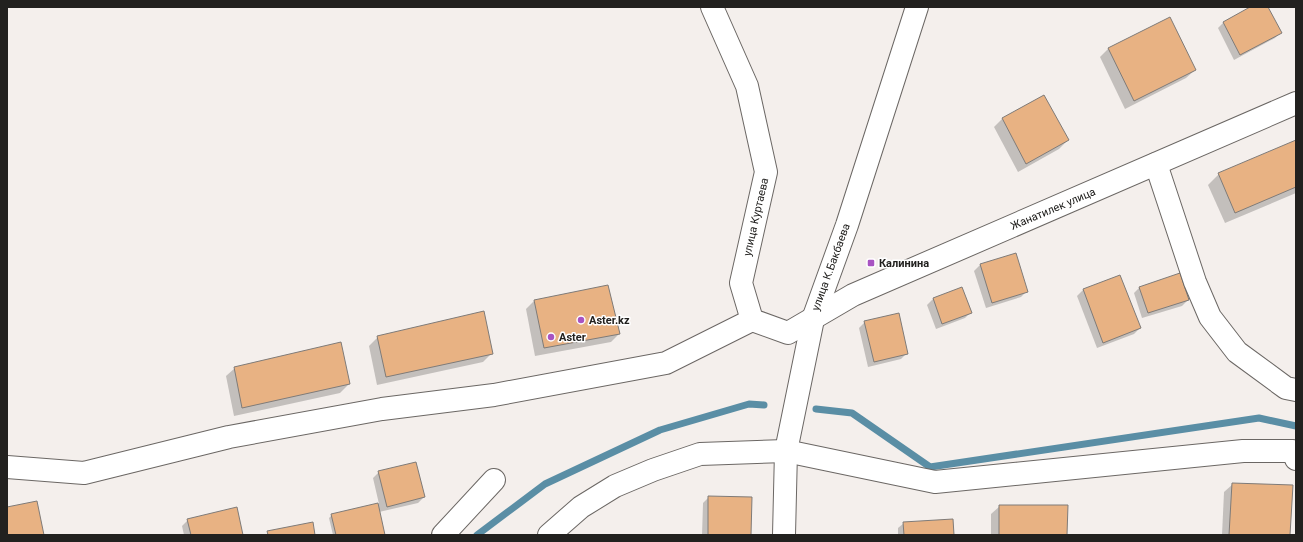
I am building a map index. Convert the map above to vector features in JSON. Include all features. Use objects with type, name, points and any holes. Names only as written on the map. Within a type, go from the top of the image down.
[{"type":"street","name":"улица Куртаева","points":[[712,7],[747,86],[766,172],[741,282],[752,320]]},
{"type":"street","name":"улица К.Бакбаева","points":[[784,535],[786,451],[812,319],[847,225],[917,7]]},
{"type":"street","name":"Жанатилек улица","points":[[812,319],[853,295],[1296,103]]},
{"type":"street","points":[[1156,164],[1196,282],[1210,318],[1237,352],[1286,388],[1296,390]]},
{"type":"street","points":[[7,466],[84,473],[229,437],[382,409],[494,396],[666,363],[752,320],[788,334],[812,319]]},
{"type":"street","points":[[549,535],[581,507],[615,486],[653,470],[700,454],[786,451],[934,482],[1243,451],[1293,451],[1296,459]]},
{"type":"street","points":[[443,535],[494,480]]},
{"type":"building","points":[[1250,7],[1268,7],[1282,33],[1240,55],[1223,22]]},
{"type":"building","points":[[1170,17],[1196,70],[1134,101],[1108,48]]},
{"type":"building","points":[[1044,95],[1069,140],[1026,164],[1002,118]]},
{"type":"building","points":[[1296,140],[1296,187],[1235,213],[1218,173]]},
{"type":"building","points":[[1016,253],[1028,292],[992,303],[980,264]]},
{"type":"building","points":[[1180,273],[1189,300],[1148,313],[1139,287]]},
{"type":"building","points":[[1120,275],[1141,328],[1103,343],[1083,289]]},
{"type":"building","points":[[608,285],[620,334],[544,348],[534,300]]},
{"type":"building","points":[[962,287],[972,313],[942,324],[933,298]]},
{"type":"building","points":[[484,311],[493,354],[386,377],[377,336]]},
{"type":"building","points":[[899,313],[908,354],[874,362],[864,321]]},
{"type":"building","points":[[341,342],[350,384],[242,408],[234,367]]},
{"type":"building","points":[[416,462],[425,497],[387,507],[378,471]]},
{"type":"building","points":[[1232,483],[1293,485],[1290,535],[1229,535]]},
{"type":"building","points":[[708,496],[752,497],[751,535],[708,535]]},
{"type":"building","points":[[37,501],[44,535],[7,535],[7,507]]},
{"type":"building","points":[[378,503],[385,535],[336,535],[331,514]]},
{"type":"building","points":[[999,505],[1068,505],[1067,535],[999,535]]},
{"type":"building","points":[[237,507],[243,535],[191,535],[187,519]]},
{"type":"building","points":[[953,519],[954,535],[904,535],[903,522]]},
{"type":"building","points":[[313,522],[315,535],[268,535],[267,531]]},
{"type":"waterway","points":[[477,535],[545,484],[660,430],[749,404],[764,405]]},
{"type":"waterway","points":[[816,409],[852,413],[930,467],[1259,418],[1296,426]]},
{"type":"place","name":"Калинина","points":[[871,263]]},
{"type":"place","name":"Aster.kz","points":[[581,320]]},
{"type":"place","name":"Aster","points":[[551,337]]}]
